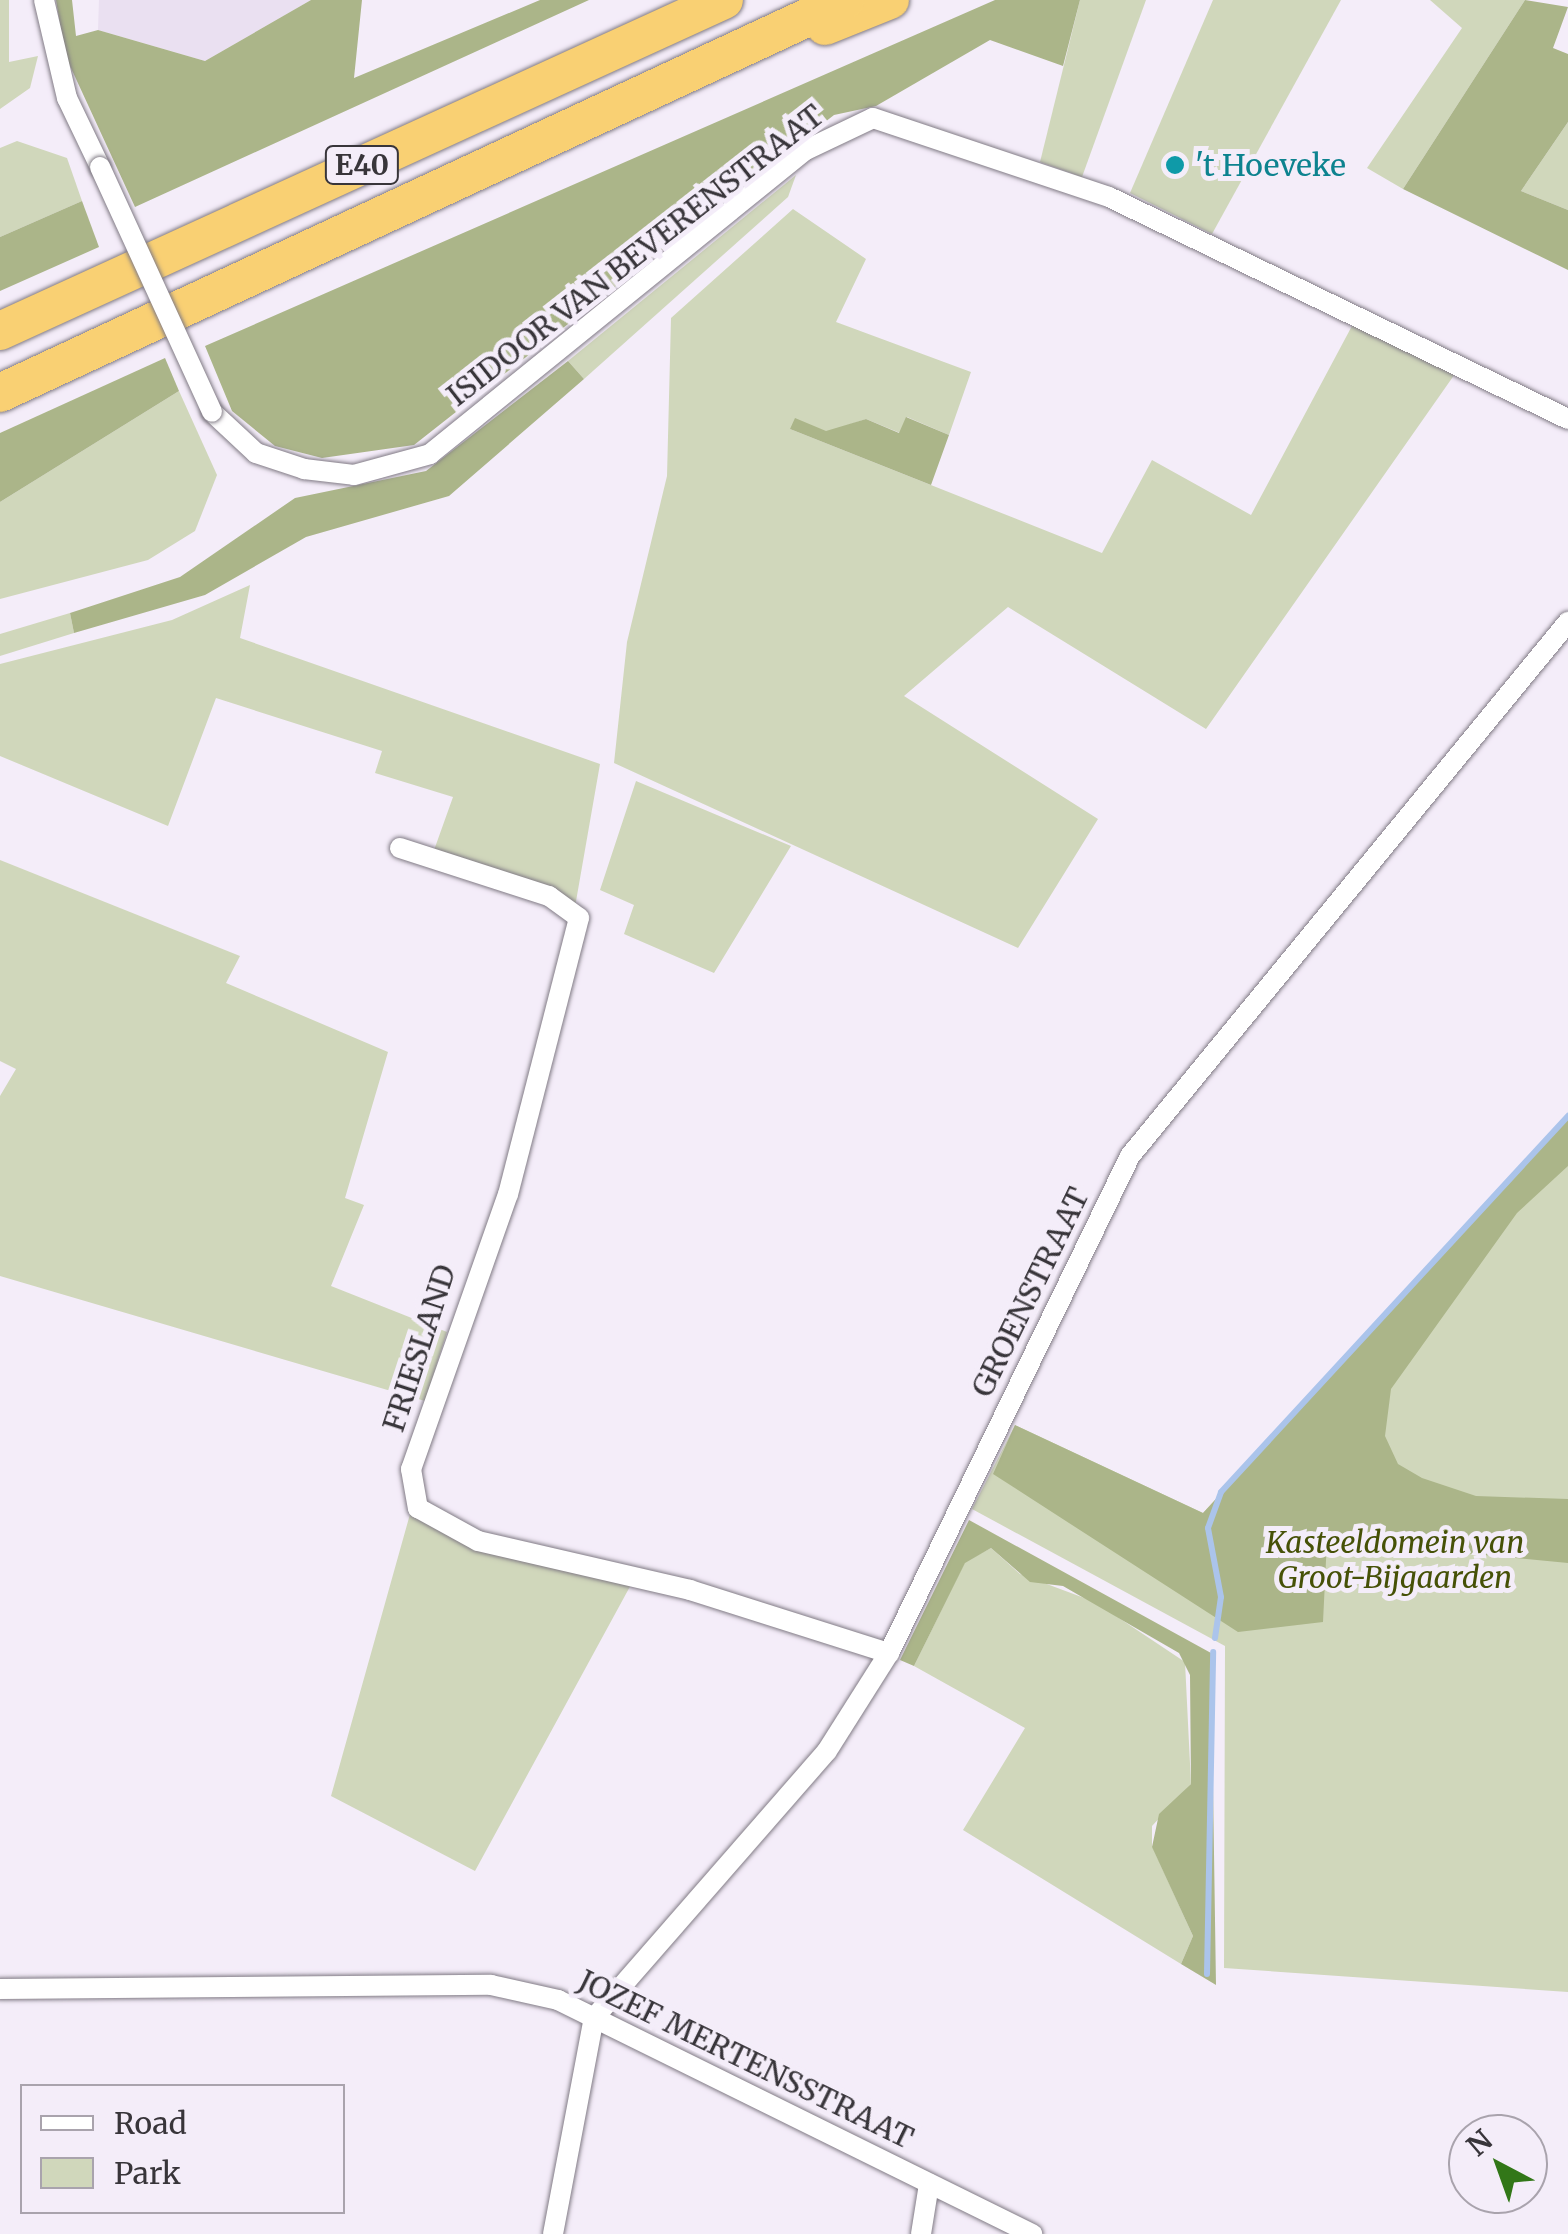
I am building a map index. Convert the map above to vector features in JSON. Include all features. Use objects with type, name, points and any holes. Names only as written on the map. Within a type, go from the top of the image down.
[{"type":"highway","name":"E40","points":[[0,331],[724,0]]},
{"type":"highway","name":"E40","points":[[0,393],[637,102],[845,0]]},
{"type":"highway","points":[[637,102],[890,0]]},
{"type":"street","name":"ISIDOOR VAN BEVERENSTRAAT","points":[[44,0],[67,98],[212,412],[256,453],[304,470],[354,475],[430,454],[806,150],[873,118],[1109,197],[1568,419]]},
{"type":"street","name":"GROENSTRAAT","points":[[594,2018],[828,1751],[889,1653],[1130,1156],[1568,622]]},
{"type":"street","name":"FRIESLAND","points":[[400,848],[549,896],[579,918],[508,1194],[411,1470],[418,1508],[478,1541],[690,1590],[889,1653]]},
{"type":"street","name":"JOZEF MERTENSSTRAAT","points":[[0,1989],[491,1985],[594,2018],[1032,2234]]},
{"type":"street","points":[[553,2234],[594,2018]]},
{"type":"street","points":[[921,2234],[929,2184]]},
{"type":"shaded area","points":[[99,0],[311,0],[205,61],[98,30]]},
{"type":"green space","points":[[0,0],[9,0],[9,62],[38,56],[30,88],[0,109]]},
{"type":"green space","points":[[56,0],[72,0],[76,36],[98,30],[205,61],[311,0],[362,0],[354,78],[540,0],[589,0],[135,207],[65,55]]},
{"type":"green space","points":[[995,0],[1080,0],[1063,66],[990,40],[876,106],[834,115],[414,445],[322,458],[275,446],[232,411],[205,346]]},
{"type":"green space","points":[[1080,0],[1146,0],[1082,177],[1040,162]]},
{"type":"green space","points":[[1213,0],[1341,0],[1212,234],[1130,193]]},
{"type":"green space","points":[[1430,0],[1525,0],[1403,189],[1367,168],[1462,28]]},
{"type":"green space","points":[[1525,0],[1568,7],[1553,48],[1568,54],[1568,122],[1521,191],[1568,210],[1568,270],[1403,189]]},
{"type":"green space","points":[[1568,122],[1568,210],[1521,191]]},
{"type":"green space","points":[[17,141],[67,158],[82,201],[0,237],[0,148]]},
{"type":"green space","points":[[796,175],[788,197],[584,379],[568,361]]},
{"type":"green space","points":[[82,201],[99,247],[0,291],[0,237]]},
{"type":"green space","points":[[793,209],[866,259],[836,322],[971,372],[949,435],[907,417],[900,433],[866,419],[827,432],[790,429],[1102,553],[1152,460],[1251,515],[1353,324],[1457,371],[1206,729],[1008,607],[904,696],[1098,819],[1018,948],[614,763],[627,642],[667,476],[671,318]]},
{"type":"green space","points":[[165,358],[179,391],[0,502],[0,433]]},
{"type":"green space","points":[[568,361],[584,379],[449,496],[306,537],[205,595],[74,633],[70,613],[180,577],[295,498],[426,471]]},
{"type":"green space","points":[[179,391],[217,475],[195,531],[148,560],[0,599],[0,502]]},
{"type":"green space","points":[[906,417],[949,435],[931,485],[790,429],[795,418],[826,431],[866,419],[899,433]]},
{"type":"green space","points":[[250,585],[240,638],[600,764],[575,907],[433,853],[453,797],[375,773],[382,751],[216,698],[168,826],[0,756],[0,664],[172,620]]},
{"type":"green space","points":[[70,613],[74,633],[0,656],[0,634]]},
{"type":"green space","points":[[636,781],[791,846],[714,973],[624,934],[634,905],[600,890]]},
{"type":"green space","points":[[0,860],[240,956],[226,983],[388,1052],[345,1198],[364,1205],[331,1286],[447,1332],[425,1401],[0,1276],[0,1096],[16,1069],[0,1061]]},
{"type":"green space","name":"Kasteeldomein van Groot-Bijgaarden","points":[[1568,1116],[1568,1992],[1224,1968],[1225,1646],[972,1509],[1015,1425],[1203,1513]]},
{"type":"green space","points":[[1568,1116],[1568,1166],[1517,1213],[1391,1389],[1385,1436],[1398,1464],[1422,1478],[1476,1496],[1568,1499],[1568,1563],[1327,1540],[1323,1622],[1238,1632],[993,1474],[1015,1425],[1203,1513]]},
{"type":"green space","points":[[412,1507],[453,1539],[633,1581],[475,1871],[331,1796]]},
{"type":"green space","points":[[969,1520],[1211,1653],[1216,1985],[1181,1964],[1193,1936],[1152,1847],[1159,1814],[1191,1784],[1190,1675],[1179,1653],[1063,1586],[1030,1582],[991,1548],[965,1563],[914,1666],[900,1660]]},
{"type":"green space","points":[[991,1548],[1020,1574],[1095,1602],[1185,1662],[1191,1784],[1152,1826],[1152,1846],[1193,1936],[1181,1964],[963,1830],[1025,1728],[914,1666],[965,1562]]},
{"type":"waterway","points":[[1215,1638],[1221,1597],[1208,1528],[1221,1492],[1568,1116]]},
{"type":"waterway","points":[[1207,1974],[1213,1652]]},
{"type":"place","name":"'t Hoeveke","points":[[1175,165]]}]
